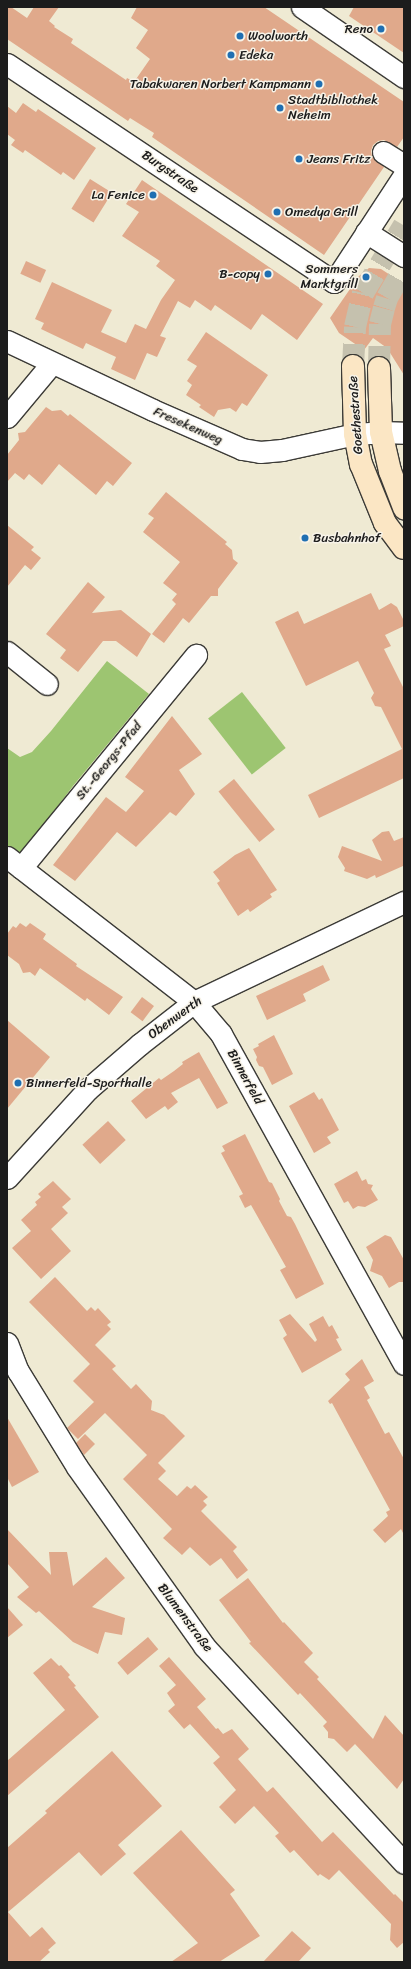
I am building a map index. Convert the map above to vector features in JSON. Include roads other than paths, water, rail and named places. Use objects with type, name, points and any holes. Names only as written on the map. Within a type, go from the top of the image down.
[{"type":"street","points":[[302,7],[404,77]]},
{"type":"street","name":"Burgstraße","points":[[7,64],[334,282],[366,232]]},
{"type":"street","points":[[383,152],[404,165]]},
{"type":"street","points":[[404,175],[366,232],[404,256]]},
{"type":"street","name":"Fresekenweg","points":[[7,341],[242,449],[260,452],[282,450],[355,434],[381,432],[404,433]]},
{"type":"street","points":[[7,417],[52,363]]},
{"type":"street","name":"Goethestraße","points":[[353,366],[355,434],[360,464],[385,523],[404,548]]},
{"type":"street","name":"Goethestraße","points":[[379,368],[381,432],[388,465],[404,508]]},
{"type":"street","points":[[7,652],[47,684]]},
{"type":"street","name":"St.-Georgs-Pfad","points":[[14,863],[196,655]]},
{"type":"street","name":"Binnerfeld","points":[[14,863],[194,1002],[221,1034],[404,1364]]},
{"type":"street","name":"Obenwerth","points":[[7,1178],[88,1089],[140,1044],[194,1002],[404,902]]},
{"type":"street","name":"Blumenstraße","points":[[7,1343],[18,1371],[77,1467],[204,1646],[404,1863]]},
{"type":"tunnel","points":[[353,366],[355,327],[363,293],[404,225]]},
{"type":"tunnel","points":[[379,368],[380,324],[384,308],[387,298],[404,269]]},
{"type":"place","name":"Reno","points":[[381,29]]},
{"type":"place","name":"Woolworth","points":[[240,36]]},
{"type":"place","name":"Edeka","points":[[231,55]]},
{"type":"place","name":"Tabakwaren Norbert Kampmann","points":[[319,84]]},
{"type":"place","name":"Stadtbibliothek Neheim","points":[[280,108]]},
{"type":"place","name":"Jeans Fritz","points":[[299,159]]},
{"type":"place","name":"La Fenice","points":[[153,195]]},
{"type":"place","name":"Omedya Grill","points":[[277,212]]},
{"type":"place","name":"B-copy","points":[[268,274]]},
{"type":"place","name":"Sommers Marktgrill","points":[[366,277]]},
{"type":"place","name":"Busbahnhof","points":[[305,538]]},
{"type":"place","name":"Binnerfeld-Sporthalle","points":[[18,1083]]}]
